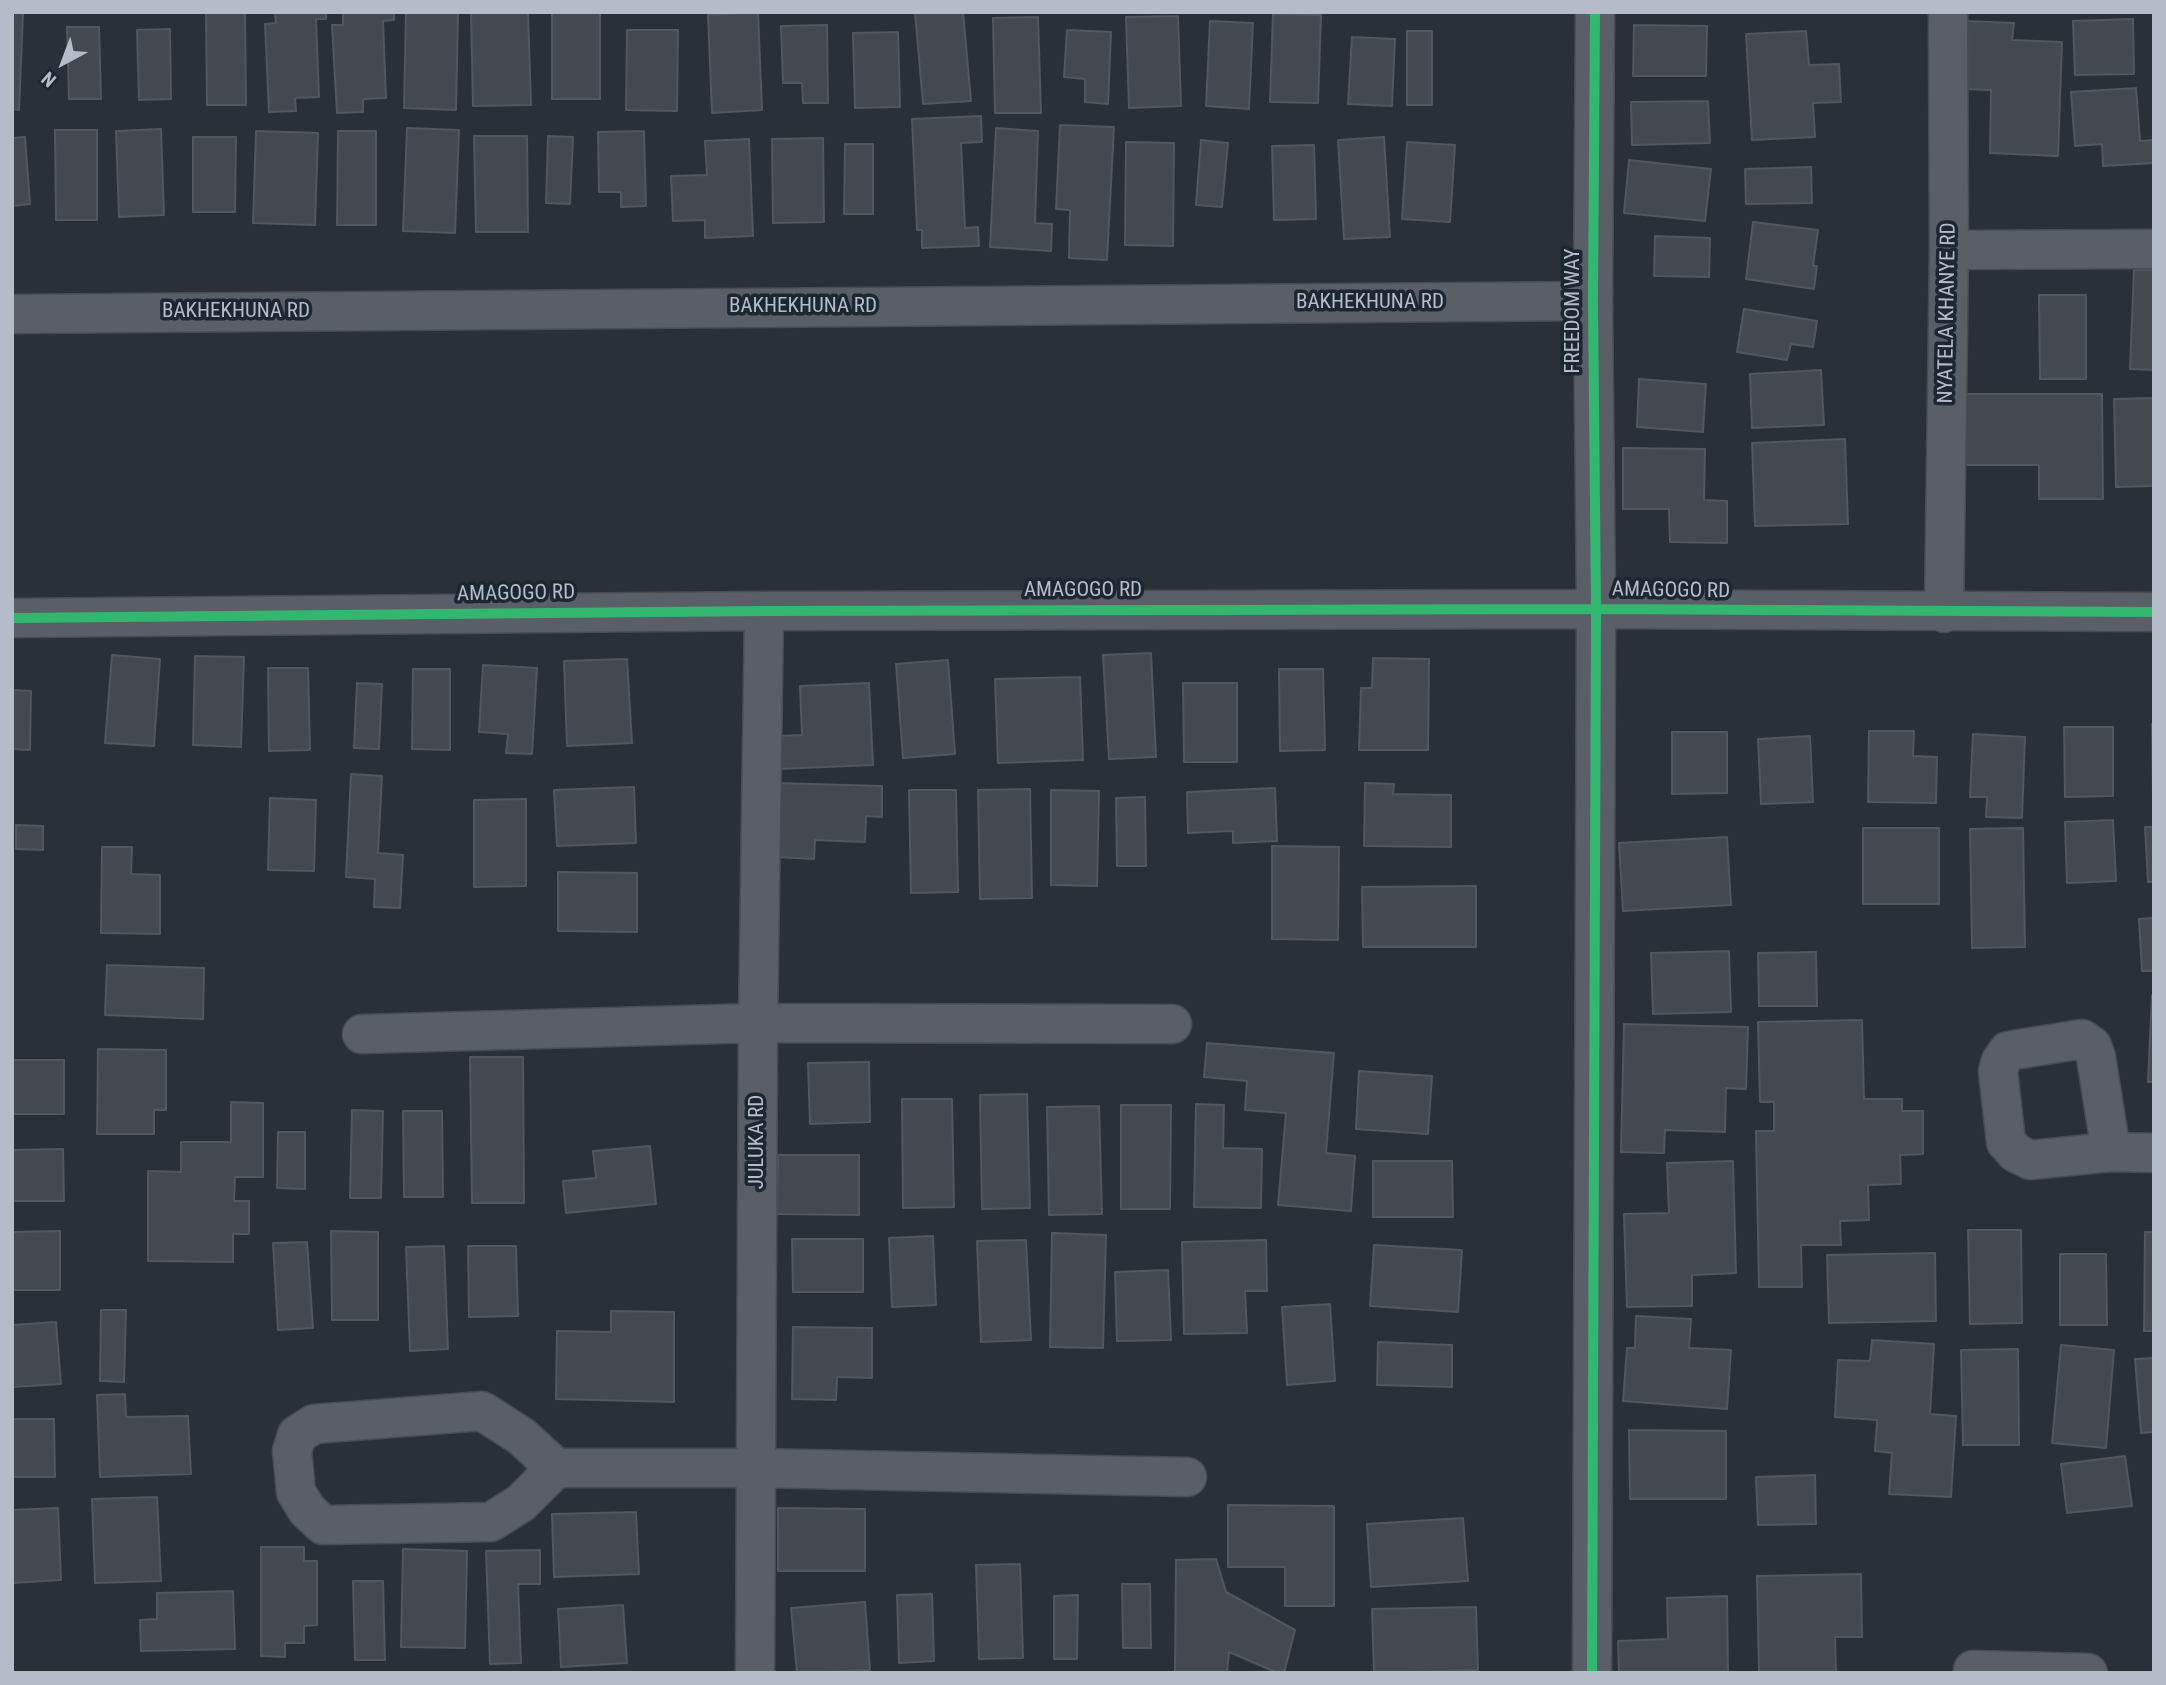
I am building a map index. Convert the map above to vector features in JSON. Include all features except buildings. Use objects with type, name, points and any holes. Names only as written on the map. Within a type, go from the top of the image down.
[{"type":"street","name":"FREEDOM WAY","points":[[1592,1673],[1595,12]]},
{"type":"street","name":"NYATELA KHANYE RD","points":[[1944,613],[1949,250],[1948,12]]},
{"type":"street","points":[[1949,250],[2154,249]]},
{"type":"street","name":"BAKHEKHUNA RD","points":[[12,314],[1593,301]]},
{"type":"street","name":"AMAGOGO RD","points":[[12,618],[764,611],[2154,612]]},
{"type":"street","name":"JULUKA RD","points":[[755,1673],[758,1023],[764,611]]},
{"type":"street","points":[[362,1034],[758,1023],[1172,1024]]},
{"type":"street","points":[[2111,1152],[2154,1153]]},
{"type":"street","points":[[555,1468],[521,1503],[491,1522],[323,1525],[307,1510],[296,1492],[292,1451],[297,1435],[314,1424],[482,1411],[522,1436],[555,1468],[757,1468],[1187,1477]]},
{"type":"street","points":[[1973,1670],[2088,1673]]},
{"type":"cycle path","points":[[1592,1673],[1595,12]]},
{"type":"cycle path","points":[[12,618],[764,611],[1596,609],[2154,612]]}]
